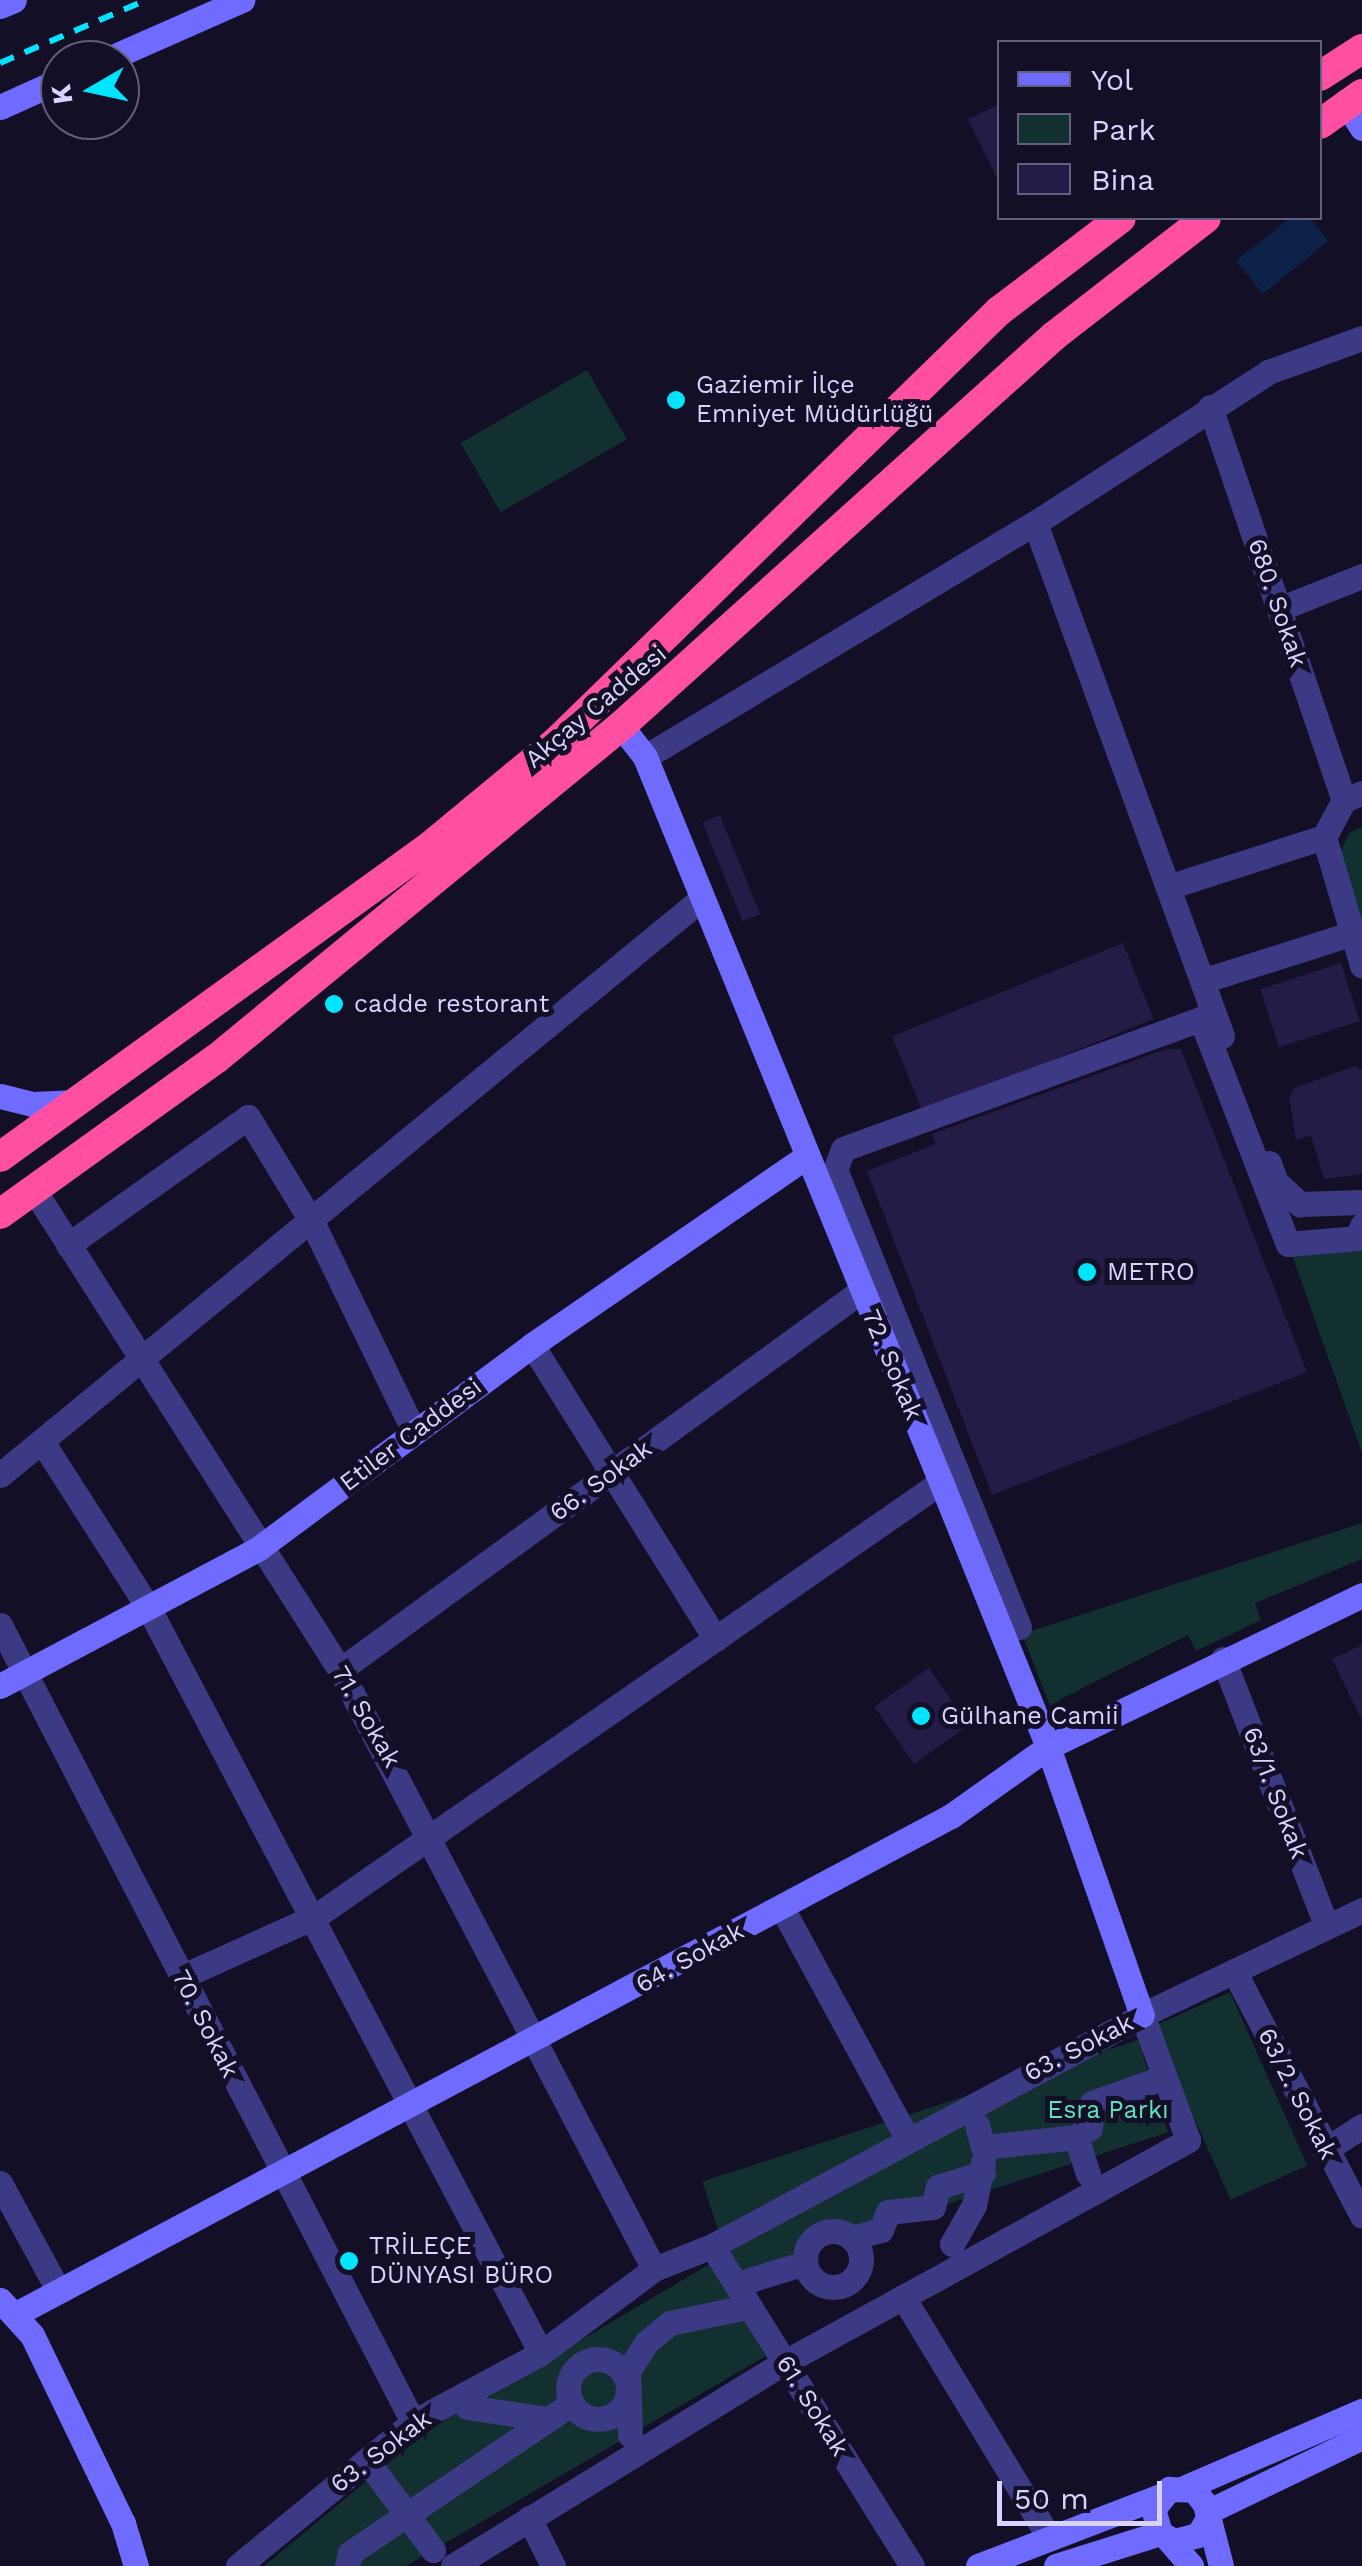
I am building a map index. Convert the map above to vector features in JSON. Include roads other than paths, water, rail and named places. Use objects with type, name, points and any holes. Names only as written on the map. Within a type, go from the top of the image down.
[{"type":"highway","points":[[1322,75],[1362,49]]},
{"type":"highway","points":[[1322,122],[1354,98]]},
{"type":"highway","name":"Akçay Caddesi","points":[[0,1157],[414,858],[556,742],[998,311],[1117,220]]},
{"type":"highway","name":"Akçay Caddesi","points":[[0,1214],[216,1059],[621,726],[1054,336],[1203,220]]},
{"type":"street","points":[[0,6],[14,0]]},
{"type":"street","points":[[140,45],[242,0]]},
{"type":"street","points":[[0,107],[40,89]]},
{"type":"street","points":[[1354,98],[1362,128]]},
{"type":"street","points":[[644,757],[1035,523],[1268,372],[1362,338]]},
{"type":"street","name":"680. Sokak","points":[[1210,407],[1279,609],[1353,797]]},
{"type":"street","points":[[1035,523],[1276,1182],[1300,1204],[1362,1202]]},
{"type":"street","points":[[1279,609],[1362,576]]},
{"type":"street","name":"72. Sokak","points":[[621,726],[644,757],[941,1482],[1048,1747],[1142,2015]]},
{"type":"street","points":[[1168,888],[1324,837],[1353,797]]},
{"type":"street","points":[[1324,837],[1362,965]]},
{"type":"street","points":[[0,1475],[312,1224],[700,900]]},
{"type":"street","points":[[1202,981],[1350,934]]},
{"type":"street","points":[[1019,1627],[835,1170],[844,1149],[1201,1019],[1288,1244],[1358,1238],[1362,1226]]},
{"type":"street","points":[[0,1096],[34,1104],[78,1102]]},
{"type":"street","points":[[68,1245],[248,1117],[312,1224],[414,1431]]},
{"type":"street","name":"Etiler Caddesi","points":[[0,1686],[259,1548],[532,1345],[806,1156]]},
{"type":"street","name":"71. Sokak","points":[[34,1190],[340,1670],[433,1836],[534,2042],[654,2269]]},
{"type":"street","name":"66. Sokak","points":[[340,1670],[861,1291]]},
{"type":"street","points":[[532,1345],[716,1638]]},
{"type":"street","points":[[43,1443],[148,1607],[316,1916],[541,2353]]},
{"type":"street","points":[[181,1977],[316,1916],[941,1482]]},
{"type":"street","name":"64. Sokak","points":[[5,2314],[414,2107],[782,1908],[951,1816],[1048,1747],[1223,1659],[1362,1596]]},
{"type":"street","name":"70. Sokak","points":[[0,1625],[413,2422]]},
{"type":"street","name":"63/1. Sokak","points":[[1223,1659],[1327,1927]]},
{"type":"street","points":[[782,1908],[906,2136]]},
{"type":"street","points":[[1142,2015],[1362,1910]]},
{"type":"street","name":"63/2. Sokak","points":[[1234,1971],[1362,2216]]},
{"type":"street","name":"63. Sokak","points":[[238,2566],[413,2422],[541,2353],[654,2269],[712,2246],[906,2136],[1142,2015],[1188,2140],[785,2362],[529,2518],[443,2558]]},
{"type":"street","points":[[851,2238],[860,2264],[845,2285],[819,2284],[805,2262],[809,2244],[824,2232],[851,2238],[881,2230],[888,2212],[933,2207],[938,2187],[981,2148],[1076,2136],[1090,2128],[1092,2103],[1151,2082]]},
{"type":"street","points":[[1325,2150],[1362,2126]]},
{"type":"street","points":[[1076,2136],[1088,2174]]},
{"type":"street","points":[[952,2244],[981,2148]]},
{"type":"street","points":[[0,2183],[57,2288]]},
{"type":"street","name":"61. Sokak","points":[[712,2246],[912,2566]]},
{"type":"street","points":[[750,2280],[805,2262]]},
{"type":"street","points":[[903,2297],[1049,2538]]},
{"type":"street","points":[[630,2435],[627,2384],[610,2362],[591,2360],[569,2380],[572,2403],[592,2418],[611,2416],[627,2384],[647,2342],[670,2323],[741,2308]]},
{"type":"street","points":[[5,2314],[32,2334],[123,2522],[136,2566]]},
{"type":"street","points":[[347,2566],[350,2553],[572,2403]]},
{"type":"street","points":[[468,2407],[546,2419]]},
{"type":"street","points":[[978,2566],[1186,2487],[1362,2411]]},
{"type":"street","points":[[1056,2566],[1163,2535],[1191,2539],[1207,2516],[1362,2437]]},
{"type":"street","points":[[376,2473],[443,2558]]},
{"type":"street","points":[[1186,2487],[1207,2516],[1222,2566]]},
{"type":"street","points":[[1160,2496],[1153,2517],[1163,2535],[1191,2566]]},
{"type":"street","points":[[529,2518],[554,2566]]},
{"type":"water","points":[[1287,220],[1312,220],[1328,241],[1263,294],[1236,261]]},
{"type":"railway","points":[[0,63],[146,0]]},
{"type":"place","name":"Gaziemir İlçe Emniyet Müdürlüğü","points":[[676,400]]},
{"type":"place","name":"cadde restorant","points":[[334,1004]]},
{"type":"place","name":"METRO","points":[[1087,1272]]},
{"type":"place","name":"Gülhane Camii","points":[[921,1716]]},
{"type":"place","name":"TRİLEÇE DÜNYASI BÜRO","points":[[349,2261]]},
{"type":"park label","name":"Esra Parkı","points":[[1108,2110]]}]
